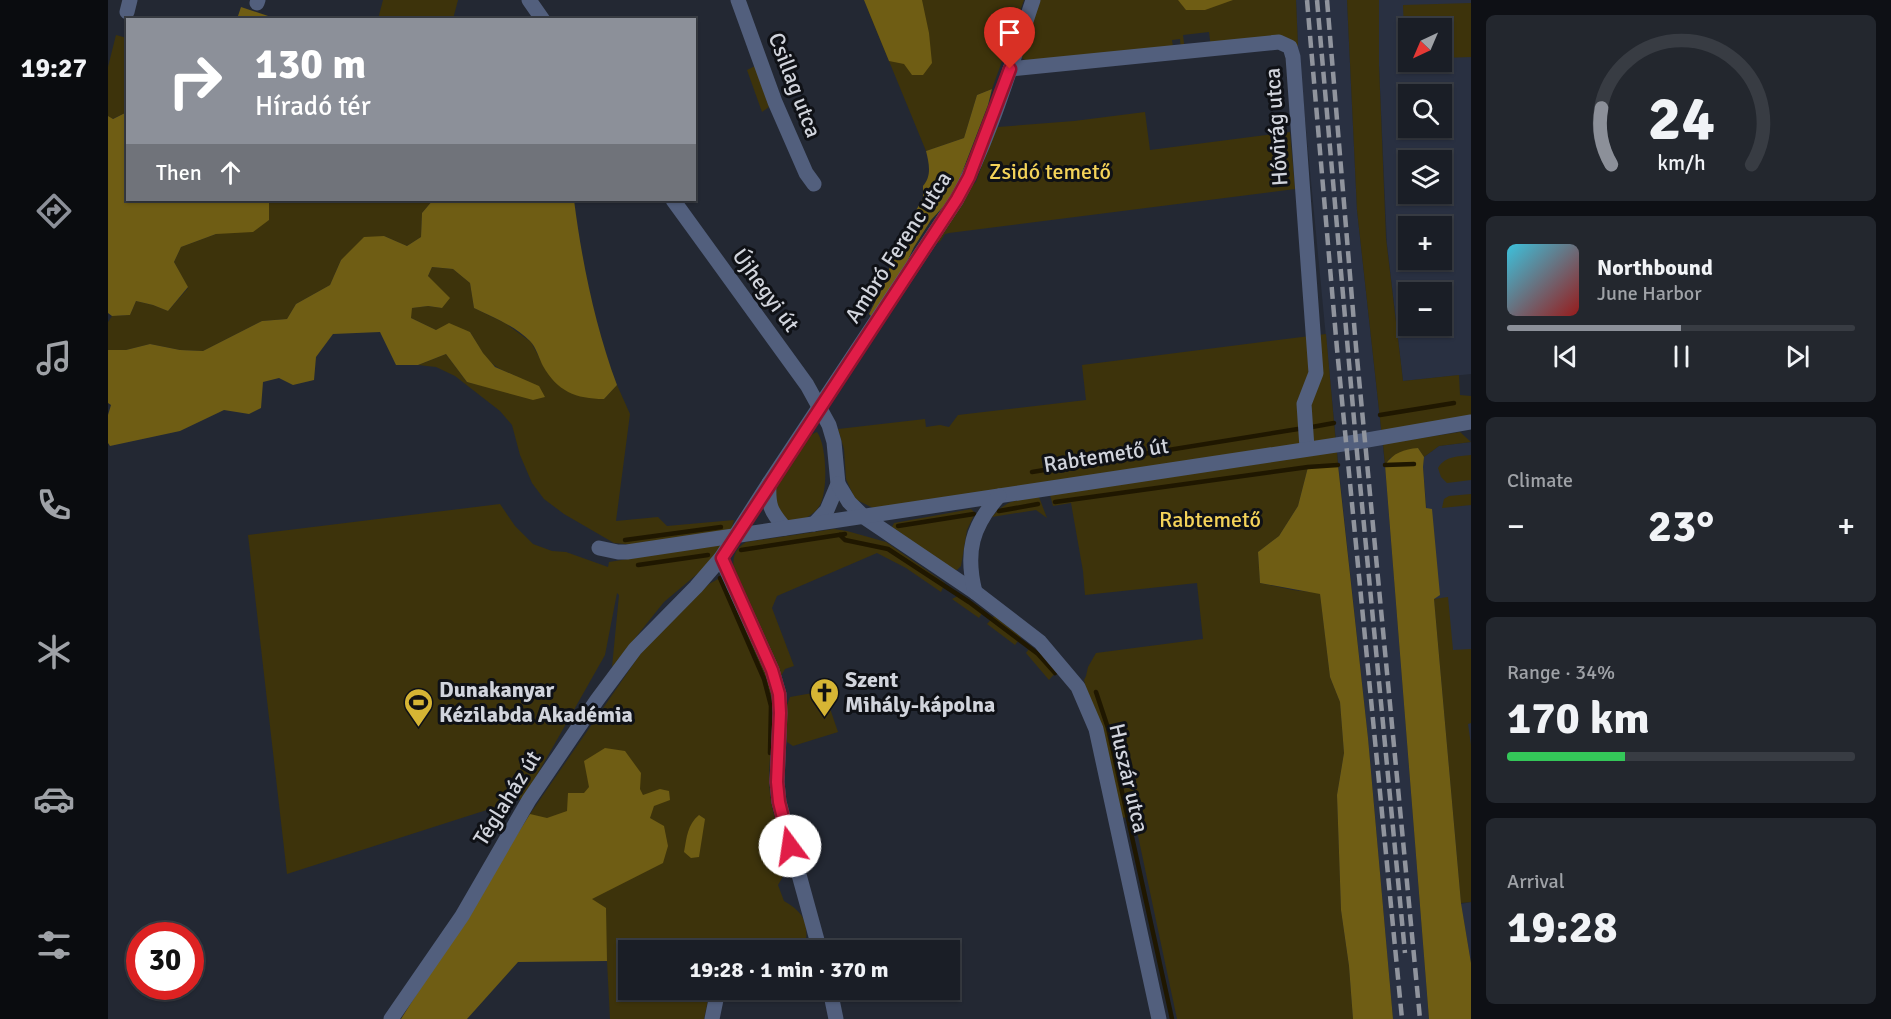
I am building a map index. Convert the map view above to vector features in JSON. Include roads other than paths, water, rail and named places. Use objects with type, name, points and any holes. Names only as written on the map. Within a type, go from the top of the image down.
[{"type":"street","points":[[529,0],[542,18]]},
{"type":"street","name":"Csillag utca","points":[[738,0],[775,102],[806,173],[814,184]]},
{"type":"street","name":"Ambró Ferenc utca","points":[[769,483],[957,199],[969,177],[1034,0]]},
{"type":"street","name":"Hóvirág utca","points":[[1010,69],[1279,42],[1290,46],[1293,57],[1316,373],[1304,404],[1307,448]]},
{"type":"street","name":"Újhegyi út","points":[[674,201],[800,375],[820,408],[834,442],[838,484]]},
{"type":"street","name":"Rabtemető út","points":[[599,548],[627,552],[1356,442],[1471,422]]},
{"type":"street","points":[[769,483],[768,502],[773,514],[785,528]]},
{"type":"street","name":"Téglaház út","points":[[391,1019],[462,916],[529,800],[597,700],[635,649],[722,558],[769,483]]},
{"type":"street","points":[[814,524],[827,510],[838,484]]},
{"type":"street","name":"Huszár utca","points":[[838,484],[849,502],[864,517],[975,592],[1040,642],[1078,687],[1096,729],[1159,1019]]},
{"type":"street","points":[[975,592],[970,574],[974,532],[984,512],[999,496]]},
{"type":"street","points":[[722,558],[772,670],[779,694],[777,782],[779,802],[817,940]]},
{"type":"street","points":[[712,1019],[716,1000]]},
{"type":"street","points":[[832,1000],[836,1019]]},
{"type":"waterway","points":[[1380,415],[1454,403]]},
{"type":"waterway","points":[[1312,427],[1334,423]]},
{"type":"waterway","points":[[1032,472],[1298,429]]},
{"type":"waterway","points":[[1385,465],[1414,464]]},
{"type":"waterway","points":[[1055,502],[1308,467],[1338,465]]},
{"type":"waterway","points":[[999,511],[1038,504]]},
{"type":"waterway","points":[[898,526],[974,514]]},
{"type":"waterway","points":[[625,540],[721,527]]},
{"type":"waterway","points":[[741,550],[845,534]]},
{"type":"waterway","points":[[840,535],[845,540],[888,549],[969,602],[1038,654],[1055,673]]},
{"type":"waterway","points":[[638,565],[708,555]]},
{"type":"waterway","points":[[720,578],[764,679],[771,706],[770,753]]},
{"type":"waterway","points":[[1096,692],[1108,728],[1172,1019]]},
{"type":"railway","points":[[1307,0],[1337,349],[1402,1019]]},
{"type":"railway","points":[[1317,0],[1356,442],[1405,953]]},
{"type":"railway","points":[[1327,0],[1356,347],[1420,1019]]},
{"type":"place","name":"Szent Mihály-kápolna","points":[[824,718]]},
{"type":"place","name":"Dunakanyar Kézilabda Akadémia","points":[[418,728]]},
{"type":"park label","name":"Zsidó temető","points":[[1050,171]]},
{"type":"park label","name":"Rabtemető","points":[[1210,519]]}]
